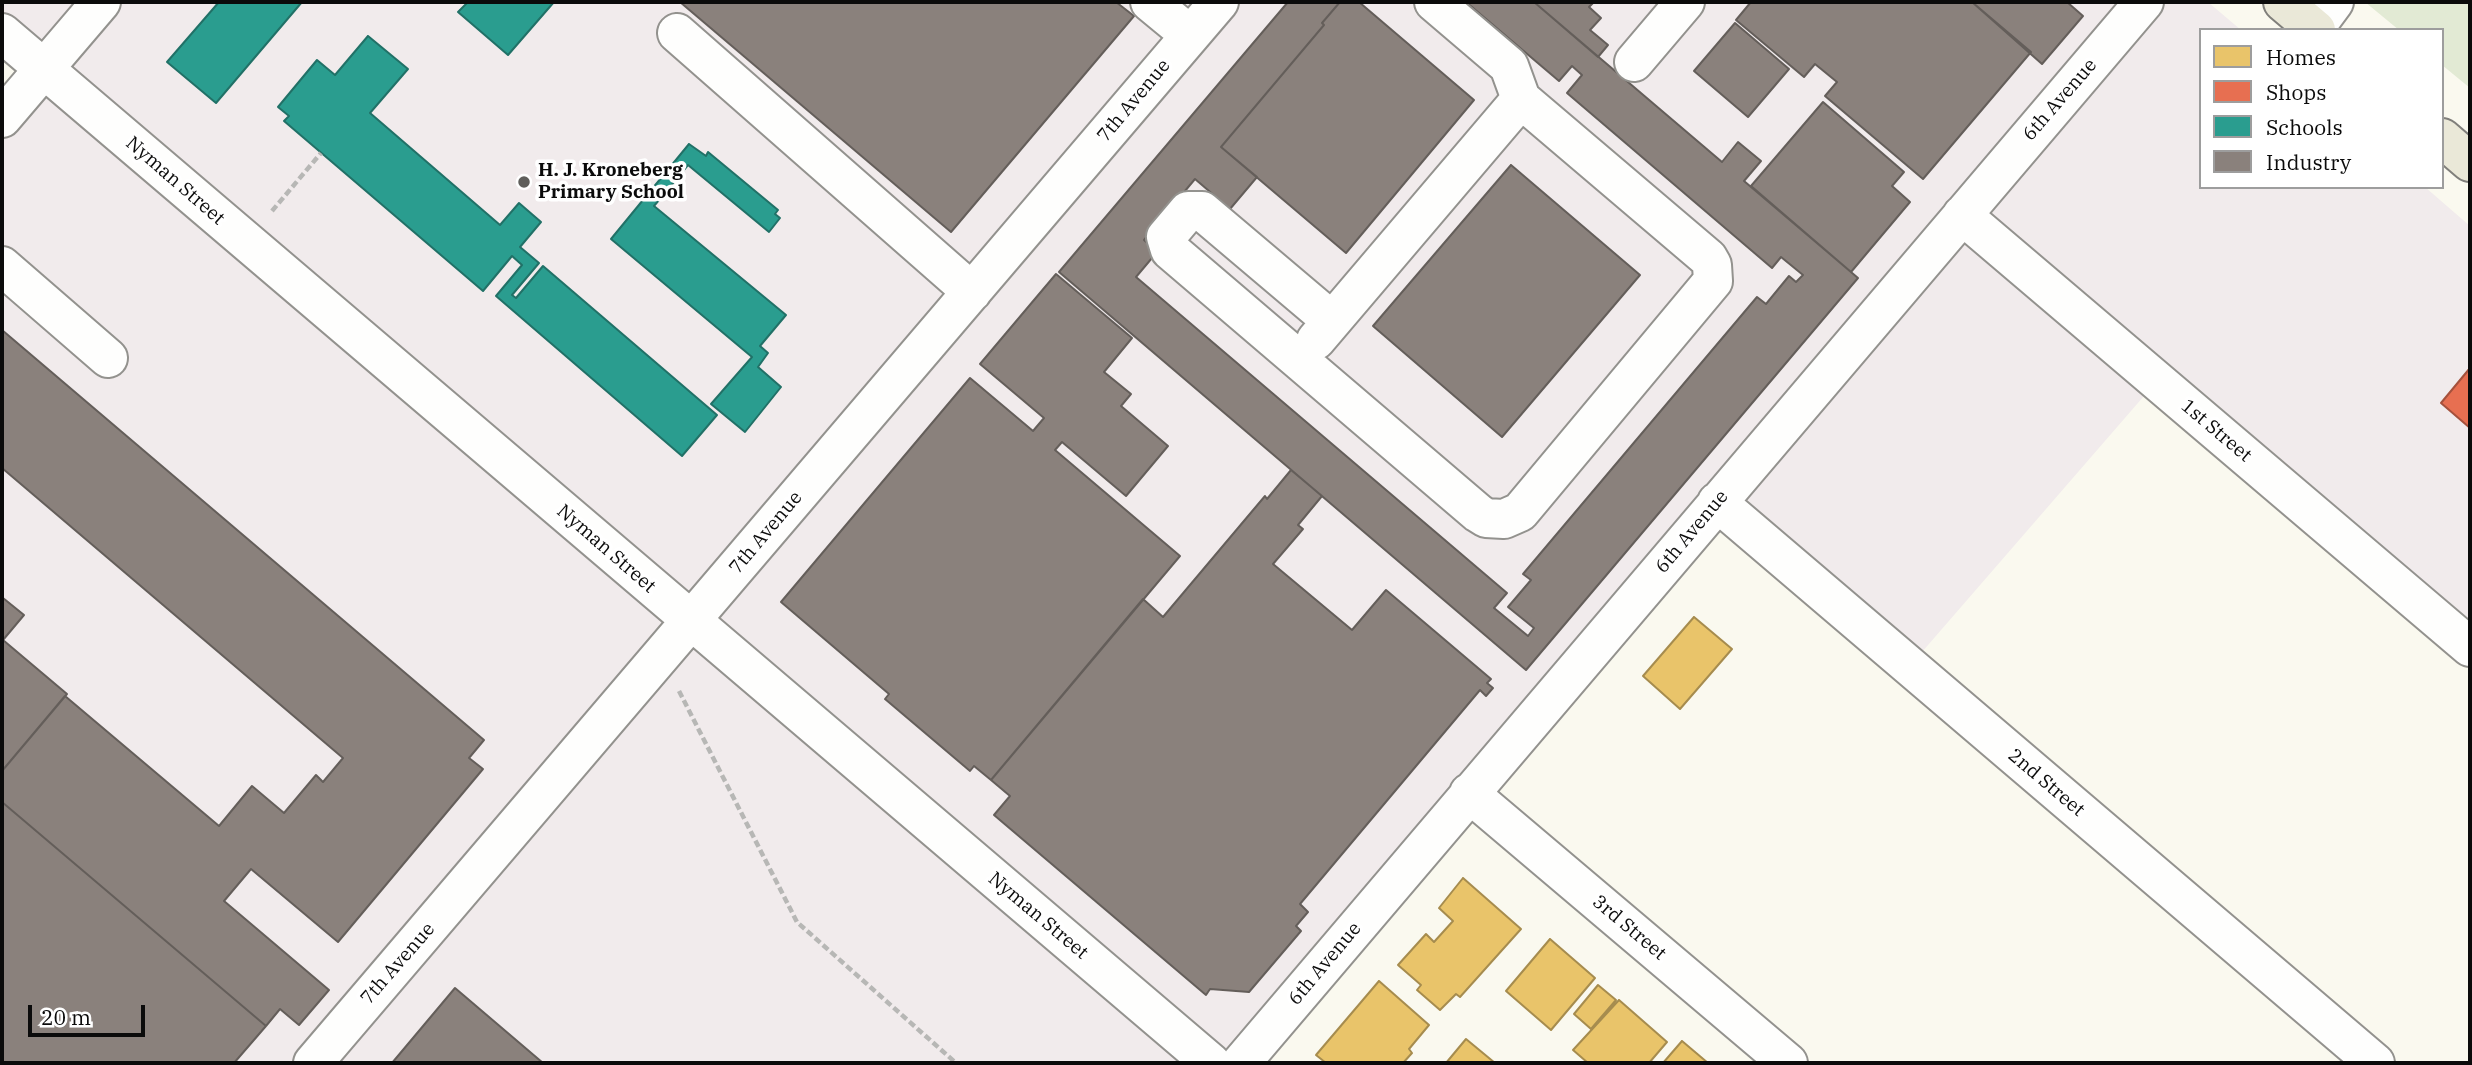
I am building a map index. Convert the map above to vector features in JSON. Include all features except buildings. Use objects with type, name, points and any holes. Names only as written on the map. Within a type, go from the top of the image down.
[{"type":"main road","points":[[2283,2],[2321,20]]},
{"type":"main road","points":[[2444,140],[2470,162]]},
{"type":"street","points":[[2,118],[101,2]]},
{"type":"street","points":[[1150,2],[1190,35]]},
{"type":"street","name":"7th Avenue","points":[[313,1063],[1219,2]]},
{"type":"street","points":[[1332,321],[1202,211],[1188,211],[1169,232],[1166,241],[1170,250],[1478,513],[1486,518],[1504,520],[1512,517],[1525,505],[1708,289],[1714,273],[1712,265],[1702,253],[1521,99],[1509,66],[1434,2]]},
{"type":"street","points":[[1633,62],[1685,2]]},
{"type":"street","name":"6th Avenue","points":[[1241,1063],[2144,2]]},
{"type":"street","name":"Nyman Street","points":[[2,33],[690,622],[1211,1063]]},
{"type":"street","points":[[677,33],[972,292]]},
{"type":"street","points":[[1299,360],[1521,99]]},
{"type":"street","name":"1st Street","points":[[1962,215],[2470,647]]},
{"type":"street","points":[[2,267],[108,358]]},
{"type":"street","name":"2nd Street","points":[[1717,502],[2375,1063]]},
{"type":"street","name":"3rd Street","points":[[1469,793],[1788,1063]]},
{"type":"path","points":[[265,258],[278,244],[270,214],[321,153]]},
{"type":"path","points":[[661,656],[797,922],[956,1063]]},
{"type":"shaded area","points":[[2,2],[2208,2],[2239,28],[2199,28],[2199,189],[2427,189],[2470,226],[2470,647],[2157,381],[1909,667],[1717,503],[1241,1063],[2,1063],[2,118],[43,69],[2,33]]},
{"type":"green space","points":[[2365,2],[2470,2],[2470,88],[2444,67],[2444,28],[2397,28]]},
{"type":"place","name":"H. J. Kroneberg Primary School","points":[[524,182]]}]
